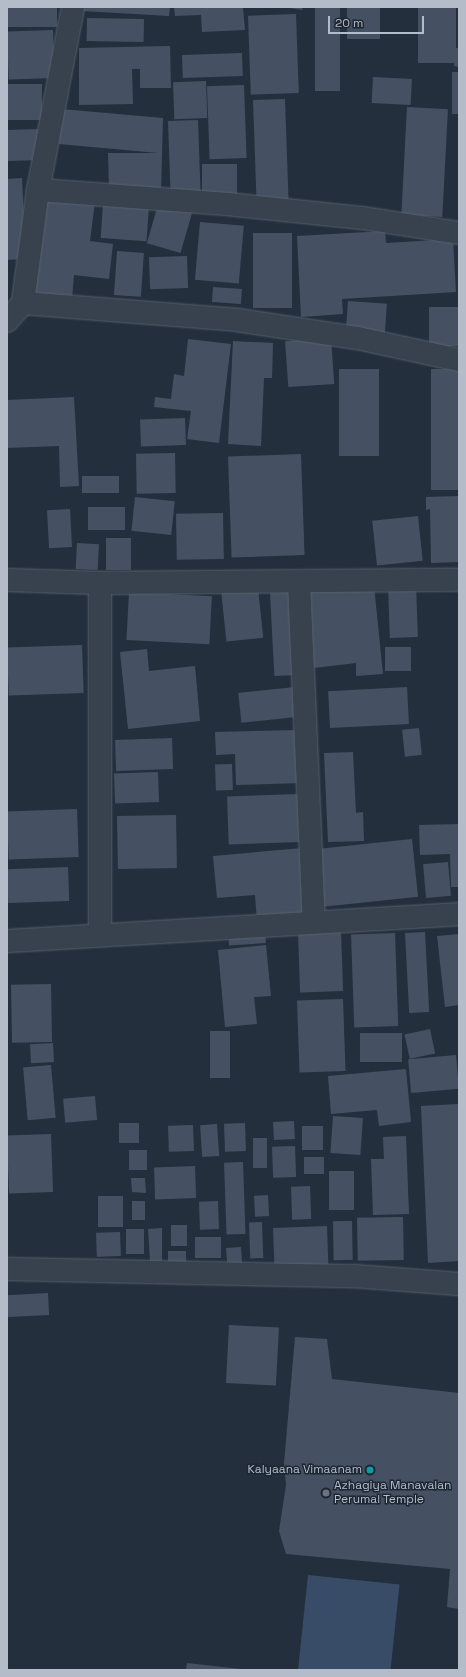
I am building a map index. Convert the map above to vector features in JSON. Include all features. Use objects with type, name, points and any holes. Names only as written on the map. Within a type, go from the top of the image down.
[{"type":"street","points":[[7,321],[15,304],[73,7]]},
{"type":"street","points":[[38,190],[227,204],[363,218],[459,233]]},
{"type":"street","points":[[15,304],[237,320],[358,338],[459,360]]},
{"type":"street","points":[[7,580],[100,583],[459,580]]},
{"type":"street","points":[[299,582],[314,922]]},
{"type":"street","points":[[100,583],[100,935]]},
{"type":"street","points":[[7,941],[459,914]]},
{"type":"street","points":[[7,1269],[354,1276],[459,1284]]},
{"type":"water","points":[[308,1575],[399,1585],[391,1670],[298,1669]]},
{"type":"building","points":[[7,7],[57,7],[57,27],[7,27]]},
{"type":"building","points":[[82,7],[170,7],[169,16],[82,11]]},
{"type":"building","points":[[174,7],[243,7],[245,30],[202,32],[201,15],[175,16]]},
{"type":"building","points":[[284,7],[303,7],[302,10]]},
{"type":"building","points":[[315,7],[340,7],[340,91],[315,91]]},
{"type":"building","points":[[347,7],[380,7],[380,39],[347,39]]},
{"type":"building","points":[[418,7],[456,7],[456,63],[418,63]]},
{"type":"building","points":[[296,14],[299,93],[251,95],[248,16]]},
{"type":"building","points":[[87,18],[144,19],[144,42],[87,41]]},
{"type":"building","points":[[53,30],[55,78],[9,80],[7,32]]},
{"type":"building","points":[[170,46],[171,88],[140,88],[140,69],[132,69],[133,104],[79,105],[79,48]]},
{"type":"building","points":[[456,48],[459,48],[459,67],[454,66]]},
{"type":"building","points":[[242,53],[243,76],[183,78],[182,55]]},
{"type":"building","points":[[452,72],[459,72],[459,114],[452,114]]},
{"type":"building","points":[[373,77],[412,79],[411,105],[372,103]]},
{"type":"building","points":[[206,81],[207,118],[174,119],[173,82]]},
{"type":"building","points":[[7,84],[42,84],[42,120],[7,120]]},
{"type":"building","points":[[244,85],[247,158],[210,159],[207,86]]},
{"type":"building","points":[[285,99],[289,202],[257,203],[253,100]]},
{"type":"building","points":[[407,107],[448,109],[442,217],[401,215]]},
{"type":"building","points":[[61,109],[163,118],[161,191],[109,191],[108,153],[158,153],[59,144]]},
{"type":"building","points":[[198,120],[201,193],[171,194],[168,121]]},
{"type":"building","points":[[39,129],[40,160],[8,161],[7,130]]},
{"type":"building","points":[[202,164],[237,164],[237,195],[202,195]]},
{"type":"building","points":[[22,178],[26,259],[7,260],[7,179]]},
{"type":"building","points":[[42,196],[95,202],[90,241],[113,244],[109,279],[74,275],[72,299],[33,295]]},
{"type":"building","points":[[159,201],[193,211],[181,253],[147,243]]},
{"type":"building","points":[[103,204],[149,207],[147,241],[101,238]]},
{"type":"building","points":[[200,222],[244,226],[239,284],[195,280]]},
{"type":"building","points":[[385,231],[386,243],[453,239],[456,292],[342,299],[343,314],[301,317],[297,236]]},
{"type":"building","points":[[253,233],[292,233],[292,308],[253,308]]},
{"type":"building","points":[[117,251],[144,253],[141,297],[114,295]]},
{"type":"building","points":[[187,256],[188,288],[150,289],[149,257]]},
{"type":"building","points":[[213,287],[242,289],[241,304],[212,302]]},
{"type":"building","points":[[348,301],[387,304],[385,337],[346,334]]},
{"type":"building","points":[[429,307],[458,307],[458,346],[429,346]]},
{"type":"building","points":[[331,338],[334,384],[288,387],[285,341]]},
{"type":"building","points":[[188,339],[231,344],[219,443],[187,439],[191,411],[154,407],[155,397],[171,399],[174,374],[184,376]]},
{"type":"building","points":[[233,341],[273,343],[272,378],[264,378],[261,446],[228,444]]},
{"type":"building","points":[[339,369],[379,369],[379,456],[339,456]]},
{"type":"building","points":[[431,369],[459,369],[459,490],[431,490]]},
{"type":"building","points":[[74,397],[79,486],[60,487],[59,446],[7,448],[7,400]]},
{"type":"building","points":[[185,418],[186,445],[141,447],[140,420]]},
{"type":"building","points":[[175,453],[176,493],[137,494],[136,454]]},
{"type":"building","points":[[301,454],[305,555],[232,557],[228,457]]},
{"type":"building","points":[[82,476],[119,476],[119,493],[82,493]]},
{"type":"building","points":[[459,496],[459,562],[431,563],[430,509],[426,510],[426,497]]},
{"type":"building","points":[[135,497],[175,501],[171,535],[131,531]]},
{"type":"building","points":[[88,507],[125,507],[125,530],[88,530]]},
{"type":"building","points":[[70,509],[72,547],[49,548],[47,510]]},
{"type":"building","points":[[223,513],[224,559],[177,560],[176,514]]},
{"type":"building","points":[[418,516],[423,561],[377,566],[372,521]]},
{"type":"building","points":[[106,538],[131,538],[131,570],[106,570]]},
{"type":"building","points":[[77,543],[99,544],[98,570],[76,569]]},
{"type":"building","points":[[416,584],[418,637],[390,638],[388,585]]},
{"type":"building","points":[[374,586],[383,674],[356,676],[356,663],[314,668],[306,592]]},
{"type":"building","points":[[258,588],[263,638],[226,642],[221,592]]},
{"type":"building","points":[[129,592],[212,596],[209,644],[126,640]]},
{"type":"building","points":[[292,592],[296,675],[274,676],[270,593]]},
{"type":"building","points":[[82,645],[84,693],[9,696],[7,648]]},
{"type":"building","points":[[385,647],[411,647],[411,671],[385,671]]},
{"type":"building","points":[[147,649],[149,671],[195,666],[200,721],[128,729],[120,652]]},
{"type":"building","points":[[295,687],[298,717],[241,723],[238,693]]},
{"type":"building","points":[[407,687],[409,724],[330,728],[328,691]]},
{"type":"building","points":[[419,728],[422,755],[405,757],[402,730]]},
{"type":"building","points":[[299,730],[301,783],[236,785],[235,754],[216,755],[215,732]]},
{"type":"building","points":[[172,738],[173,769],[116,771],[115,740]]},
{"type":"building","points":[[353,752],[356,813],[363,812],[364,841],[328,842],[324,753]]},
{"type":"building","points":[[232,764],[233,790],[216,791],[215,765]]},
{"type":"building","points":[[158,772],[159,802],[115,804],[114,774]]},
{"type":"building","points":[[299,794],[301,842],[229,844],[227,797]]},
{"type":"building","points":[[77,809],[79,857],[9,859],[7,811]]},
{"type":"building","points":[[176,815],[177,868],[118,869],[117,816]]},
{"type":"building","points":[[459,824],[459,887],[451,887],[450,854],[420,855],[419,825]]},
{"type":"building","points":[[412,839],[418,897],[319,907],[313,849]]},
{"type":"building","points":[[303,848],[309,918],[257,922],[255,895],[217,898],[213,856]]},
{"type":"building","points":[[448,862],[451,896],[426,898],[423,864]]},
{"type":"building","points":[[68,867],[69,901],[8,903],[7,869]]},
{"type":"building","points":[[265,929],[266,943],[229,946],[228,932]]},
{"type":"building","points":[[341,931],[343,991],[300,992],[298,933]]},
{"type":"building","points":[[425,932],[429,1012],[409,1013],[405,933]]},
{"type":"building","points":[[395,933],[398,1026],[354,1027],[351,935]]},
{"type":"building","points":[[459,934],[459,1005],[445,1007],[437,936]]},
{"type":"building","points":[[266,945],[271,996],[254,997],[257,1024],[225,1027],[218,950]]},
{"type":"building","points":[[51,984],[52,1042],[12,1043],[11,985]]},
{"type":"building","points":[[343,999],[346,1071],[300,1073],[297,1001]]},
{"type":"building","points":[[430,1029],[435,1053],[410,1059],[405,1034]]},
{"type":"building","points":[[210,1031],[230,1031],[230,1078],[210,1078]]},
{"type":"building","points":[[360,1033],[402,1033],[402,1062],[360,1062]]},
{"type":"building","points":[[53,1043],[54,1062],[31,1063],[30,1044]]},
{"type":"building","points":[[456,1055],[459,1089],[411,1093],[408,1059]]},
{"type":"building","points":[[51,1065],[56,1118],[28,1120],[23,1067]]},
{"type":"building","points":[[406,1069],[411,1122],[379,1126],[377,1110],[331,1114],[328,1076]]},
{"type":"building","points":[[95,1096],[97,1120],[65,1123],[63,1099]]},
{"type":"building","points":[[459,1104],[459,1261],[428,1263],[421,1106]]},
{"type":"building","points":[[333,1116],[363,1118],[360,1155],[330,1153]]},
{"type":"building","points":[[294,1121],[295,1139],[274,1140],[273,1122]]},
{"type":"building","points":[[119,1123],[139,1123],[139,1143],[119,1143]]},
{"type":"building","points":[[245,1123],[246,1151],[225,1152],[224,1124]]},
{"type":"building","points":[[217,1124],[219,1156],[202,1157],[200,1125]]},
{"type":"building","points":[[193,1125],[194,1151],[169,1152],[168,1126]]},
{"type":"building","points":[[302,1126],[323,1126],[323,1150],[302,1150]]},
{"type":"building","points":[[51,1134],[53,1192],[9,1194],[7,1136]]},
{"type":"building","points":[[406,1136],[409,1214],[373,1215],[371,1159],[384,1159],[383,1137]]},
{"type":"building","points":[[253,1138],[267,1138],[267,1168],[253,1168]]},
{"type":"building","points":[[295,1146],[296,1177],[273,1178],[272,1147]]},
{"type":"building","points":[[129,1150],[147,1150],[147,1170],[129,1170]]},
{"type":"building","points":[[304,1157],[324,1157],[324,1174],[304,1174]]},
{"type":"building","points":[[243,1162],[246,1234],[227,1235],[224,1163]]},
{"type":"building","points":[[195,1166],[196,1198],[155,1199],[154,1167]]},
{"type":"building","points":[[329,1171],[354,1171],[354,1210],[329,1210]]},
{"type":"building","points":[[131,1178],[145,1178],[146,1193],[132,1192]]},
{"type":"building","points":[[310,1186],[311,1219],[292,1220],[291,1187]]},
{"type":"building","points":[[268,1195],[269,1216],[255,1217],[254,1196]]},
{"type":"building","points":[[98,1196],[123,1196],[123,1227],[98,1227]]},
{"type":"building","points":[[132,1201],[145,1201],[145,1220],[132,1220]]},
{"type":"building","points":[[218,1201],[219,1229],[200,1230],[199,1202]]},
{"type":"building","points":[[403,1217],[404,1260],[358,1261],[357,1218]]},
{"type":"building","points":[[333,1221],[352,1221],[353,1260],[334,1260]]},
{"type":"building","points":[[249,1222],[262,1222],[263,1258],[250,1258]]},
{"type":"building","points":[[171,1225],[187,1225],[187,1246],[171,1246]]},
{"type":"building","points":[[327,1226],[328,1264],[274,1266],[273,1228]]},
{"type":"building","points":[[162,1228],[162,1261],[150,1261],[148,1229]]},
{"type":"building","points":[[126,1229],[144,1229],[144,1254],[126,1254]]},
{"type":"building","points":[[120,1232],[121,1256],[97,1257],[96,1233]]},
{"type":"building","points":[[195,1237],[221,1237],[221,1258],[195,1258]]},
{"type":"building","points":[[241,1247],[242,1263],[227,1264],[226,1248]]},
{"type":"building","points":[[168,1251],[186,1251],[186,1264],[168,1264]]},
{"type":"building","points":[[48,1293],[49,1315],[8,1317],[7,1295]]},
{"type":"building","points":[[229,1325],[279,1328],[276,1386],[226,1383]]},
{"type":"building","points":[[295,1337],[327,1339],[332,1379],[459,1393],[459,1609],[447,1607],[450,1569],[286,1554],[279,1531],[286,1485],[284,1463]]},
{"type":"building","points":[[187,1663],[241,1669],[241,1670],[186,1670]]},
{"type":"place","name":"Kalyaana Vimaanam","points":[[370,1470]]},
{"type":"place","name":"Azhagiya Manavalan Perumal Temple","points":[[326,1493]]}]
